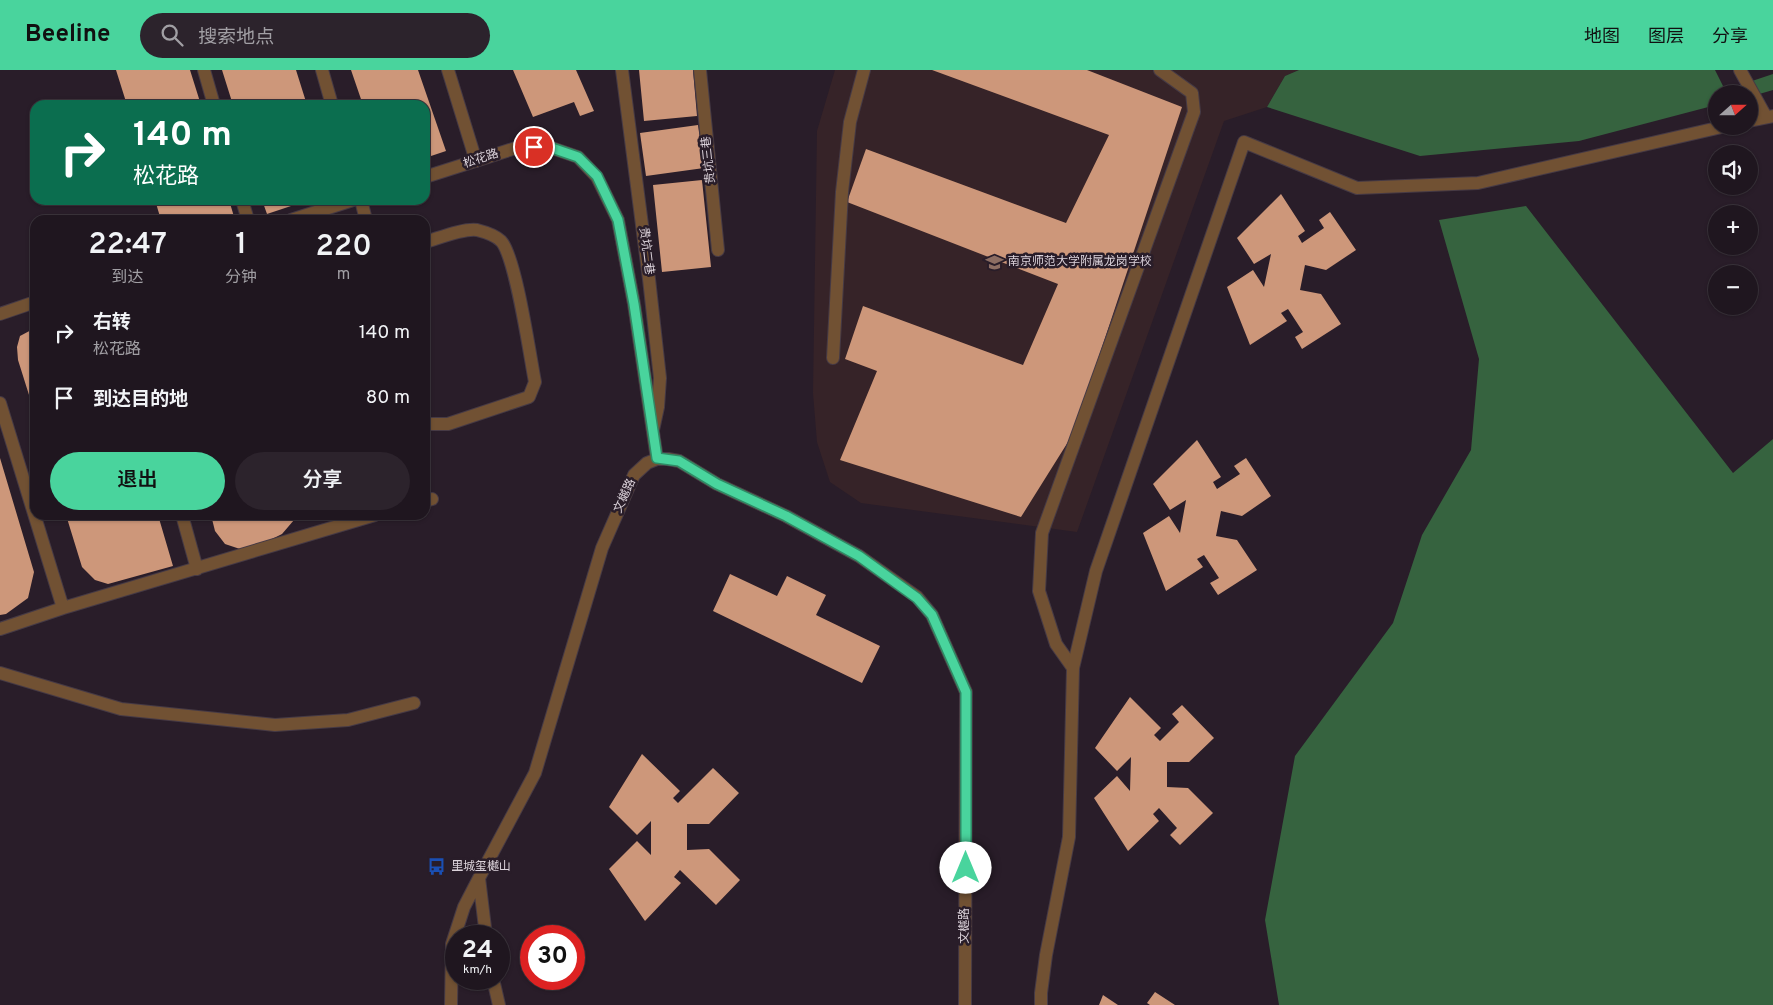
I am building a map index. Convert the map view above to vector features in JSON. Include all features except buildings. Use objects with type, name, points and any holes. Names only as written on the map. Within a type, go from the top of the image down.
[{"type":"street","points":[[204,70],[213,100]]},
{"type":"street","points":[[322,70],[331,100]]},
{"type":"street","points":[[448,70],[476,161]]},
{"type":"street","name":"贵坑二巷","points":[[622,70],[660,378],[658,408],[653,431]]},
{"type":"street","name":"贵坑三巷","points":[[700,70],[718,250]]},
{"type":"street","points":[[833,358],[842,192],[850,122],[864,70]]},
{"type":"street","points":[[1073,668],[1056,644],[1038,591],[1042,532],[1194,112],[1192,93],[1160,70]]},
{"type":"street","points":[[1740,70],[1770,116]]},
{"type":"street","points":[[1041,1005],[1046,955],[1069,837],[1073,668],[1096,571],[1244,142],[1356,188],[1478,183],[1708,130]]},
{"type":"street","name":"松花路","points":[[430,175],[519,147],[549,147],[578,157],[597,176],[618,220],[634,304],[657,458]]},
{"type":"street","points":[[307,215],[338,205]]},
{"type":"street","points":[[430,241],[456,233],[476,230],[490,234],[501,241],[507,252],[516,287],[535,382],[529,397],[448,424],[430,424]]},
{"type":"street","points":[[0,314],[30,304]]},
{"type":"street","points":[[0,403],[30,501]]},
{"type":"street","name":"文樾路","points":[[451,1005],[452,944],[464,907],[535,773],[602,548],[634,475],[647,463],[657,458],[679,461],[717,484],[786,516],[859,556],[917,598],[932,615],[966,692],[965,1005]]},
{"type":"street","points":[[36,520],[63,608]]},
{"type":"street","points":[[183,520],[197,569]]},
{"type":"street","points":[[0,630],[63,608],[197,569],[328,521]]},
{"type":"street","points":[[0,673],[121,709],[275,725],[348,720],[414,703]]},
{"type":"street","points":[[479,878],[485,925]]},
{"type":"street","points":[[496,990],[499,1005]]},
{"type":"shaded area","name":"南京师范大学附属龙岗学校","points":[[835,70],[1299,70],[1285,76],[1267,107],[1224,121],[1077,532],[861,503],[830,482],[817,442],[813,393],[817,131]]},
{"type":"green space","points":[[1299,70],[1715,70],[1722,85],[1708,85],[1708,107],[1579,141],[1420,156],[1267,107],[1285,76]]},
{"type":"green space","points":[[1773,74],[1773,90],[1758,94],[1758,85],[1740,85]]},
{"type":"green space","points":[[1526,206],[1733,473],[1773,439],[1773,1005],[1279,1005],[1265,920],[1295,756],[1393,623],[1422,535],[1471,450],[1479,359],[1439,220]]},
{"type":"place","name":"南京师范大学附属龙岗学校","points":[[994,262]]},
{"type":"place","name":"里城玺樾山","points":[[437,867]]},
{"type":"route","points":[[534,147],[549,147],[578,157],[597,176],[618,220],[634,304],[657,458],[679,461],[717,484],[786,516],[859,556],[917,598],[932,615],[966,692],[966,868]]}]
